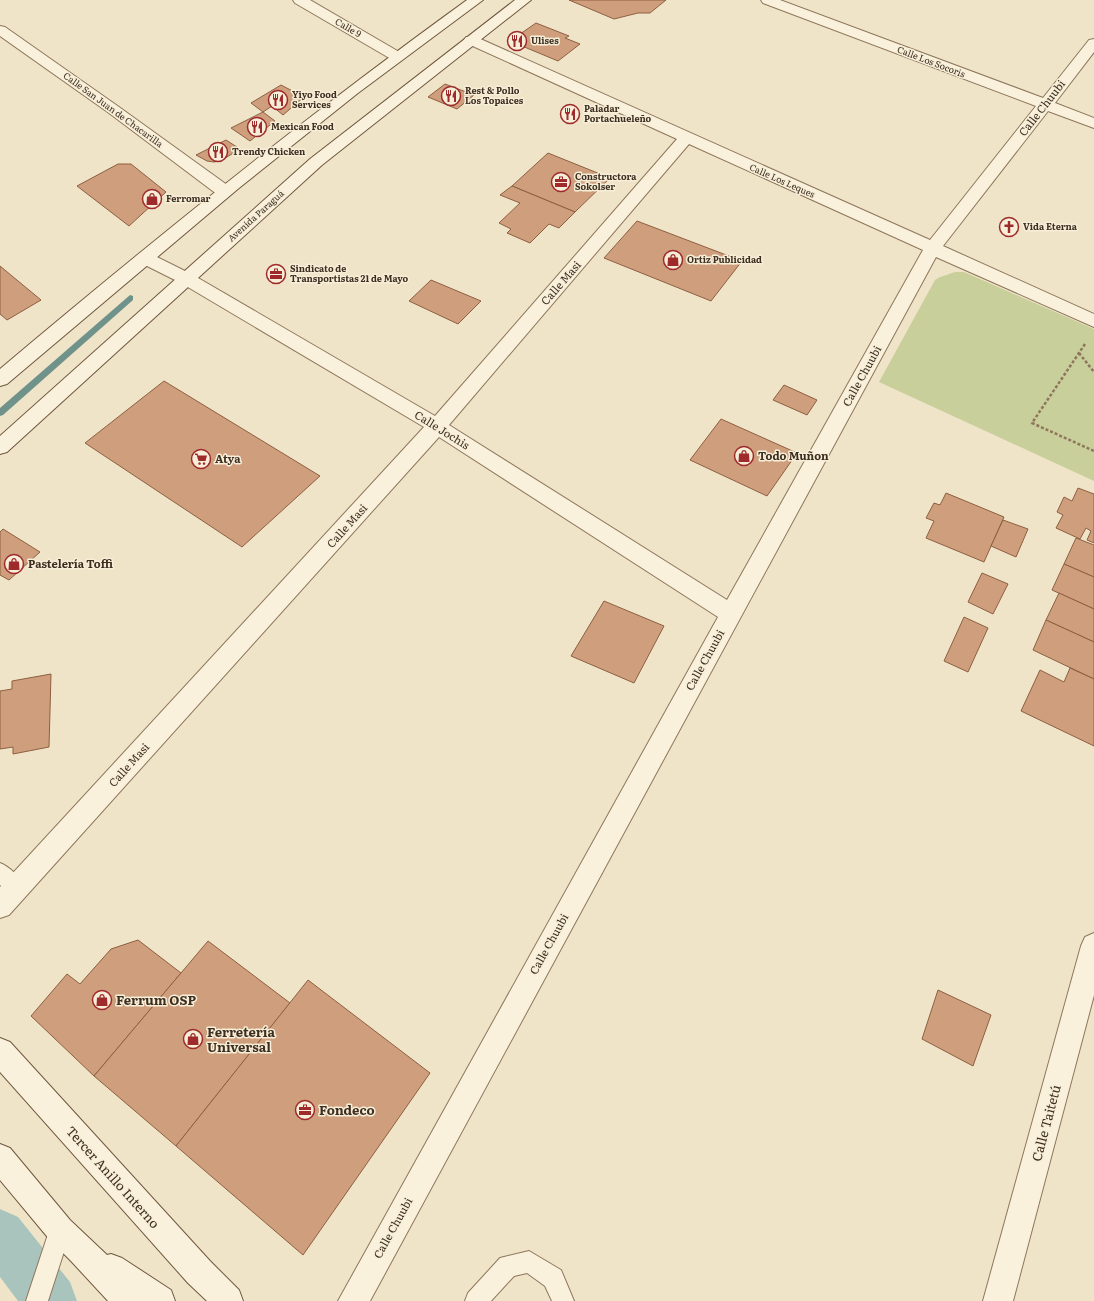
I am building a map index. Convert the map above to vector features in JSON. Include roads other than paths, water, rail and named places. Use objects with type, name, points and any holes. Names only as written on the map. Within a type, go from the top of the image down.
[{"type":"street","name":"Calle 9","points":[[300,0],[396,56]]},
{"type":"street","points":[[2,375],[224,191],[396,56],[476,0]]},
{"type":"street","name":"Avenida Paraguá","points":[[0,447],[316,162],[524,0]]},
{"type":"street","name":"Calle Los Socoris","points":[[768,0],[1094,123]]},
{"type":"street","name":"Calle San Juan de Chacarilla","points":[[0,30],[114,110],[224,191]]},
{"type":"street","name":"Calle Los Leques","points":[[471,40],[1094,321]]},
{"type":"street","name":"Calle Chuubi","points":[[353,1301],[932,249],[1094,43]]},
{"type":"street","name":"Calle Masi","points":[[0,906],[438,426],[686,138]]},
{"type":"street","name":"Calle Jochis","points":[[145,258],[187,278],[438,426],[730,614]]},
{"type":"street","name":"Calle Taitetú","points":[[998,1301],[1094,946]]},
{"type":"street","name":"Tercer Anillo Interno","points":[[0,1052],[199,1272],[228,1301]]},
{"type":"street","points":[[0,1158],[60,1230],[82,1250],[129,1301]]},
{"type":"street","points":[[82,1250],[160,1301]]},
{"type":"lane","points":[[0,872],[16,888]]},
{"type":"lane","points":[[37,1301],[60,1230]]},
{"type":"lane","points":[[476,1301],[508,1266],[529,1262],[553,1278],[563,1301]]},
{"type":"waterway","points":[[0,413],[130,298]]},
{"type":"waterway","points":[[0,1235],[51,1301]]},
{"type":"place","name":"Ulises","points":[[517,41]]},
{"type":"place","name":"Rest & Pollo Los Topaices","points":[[451,96]]},
{"type":"place","name":"Yiyo Food Services","points":[[278,100]]},
{"type":"place","name":"Paladar Portachueleño","points":[[570,114]]},
{"type":"place","name":"Mexican Food","points":[[257,127]]},
{"type":"place","name":"Trendy Chicken","points":[[218,152]]},
{"type":"place","name":"Constructora Sokolser","points":[[561,182]]},
{"type":"place","name":"Ferromar","points":[[152,199]]},
{"type":"place","name":"Vida Eterna","points":[[1009,227]]},
{"type":"place","name":"Ortiz Publicidad","points":[[673,260]]},
{"type":"place","name":"Sindicato de Transportistas 21 de Mayo","points":[[276,274]]},
{"type":"place","name":"Todo Muñon","points":[[744,456]]},
{"type":"place","name":"Atya","points":[[201,459]]},
{"type":"place","name":"Pastelería Toffi","points":[[14,564]]},
{"type":"place","name":"Ferrum OSP","points":[[102,1000]]},
{"type":"place","name":"Ferretería Universal","points":[[193,1039]]},
{"type":"place","name":"Fondeco","points":[[305,1110]]}]
